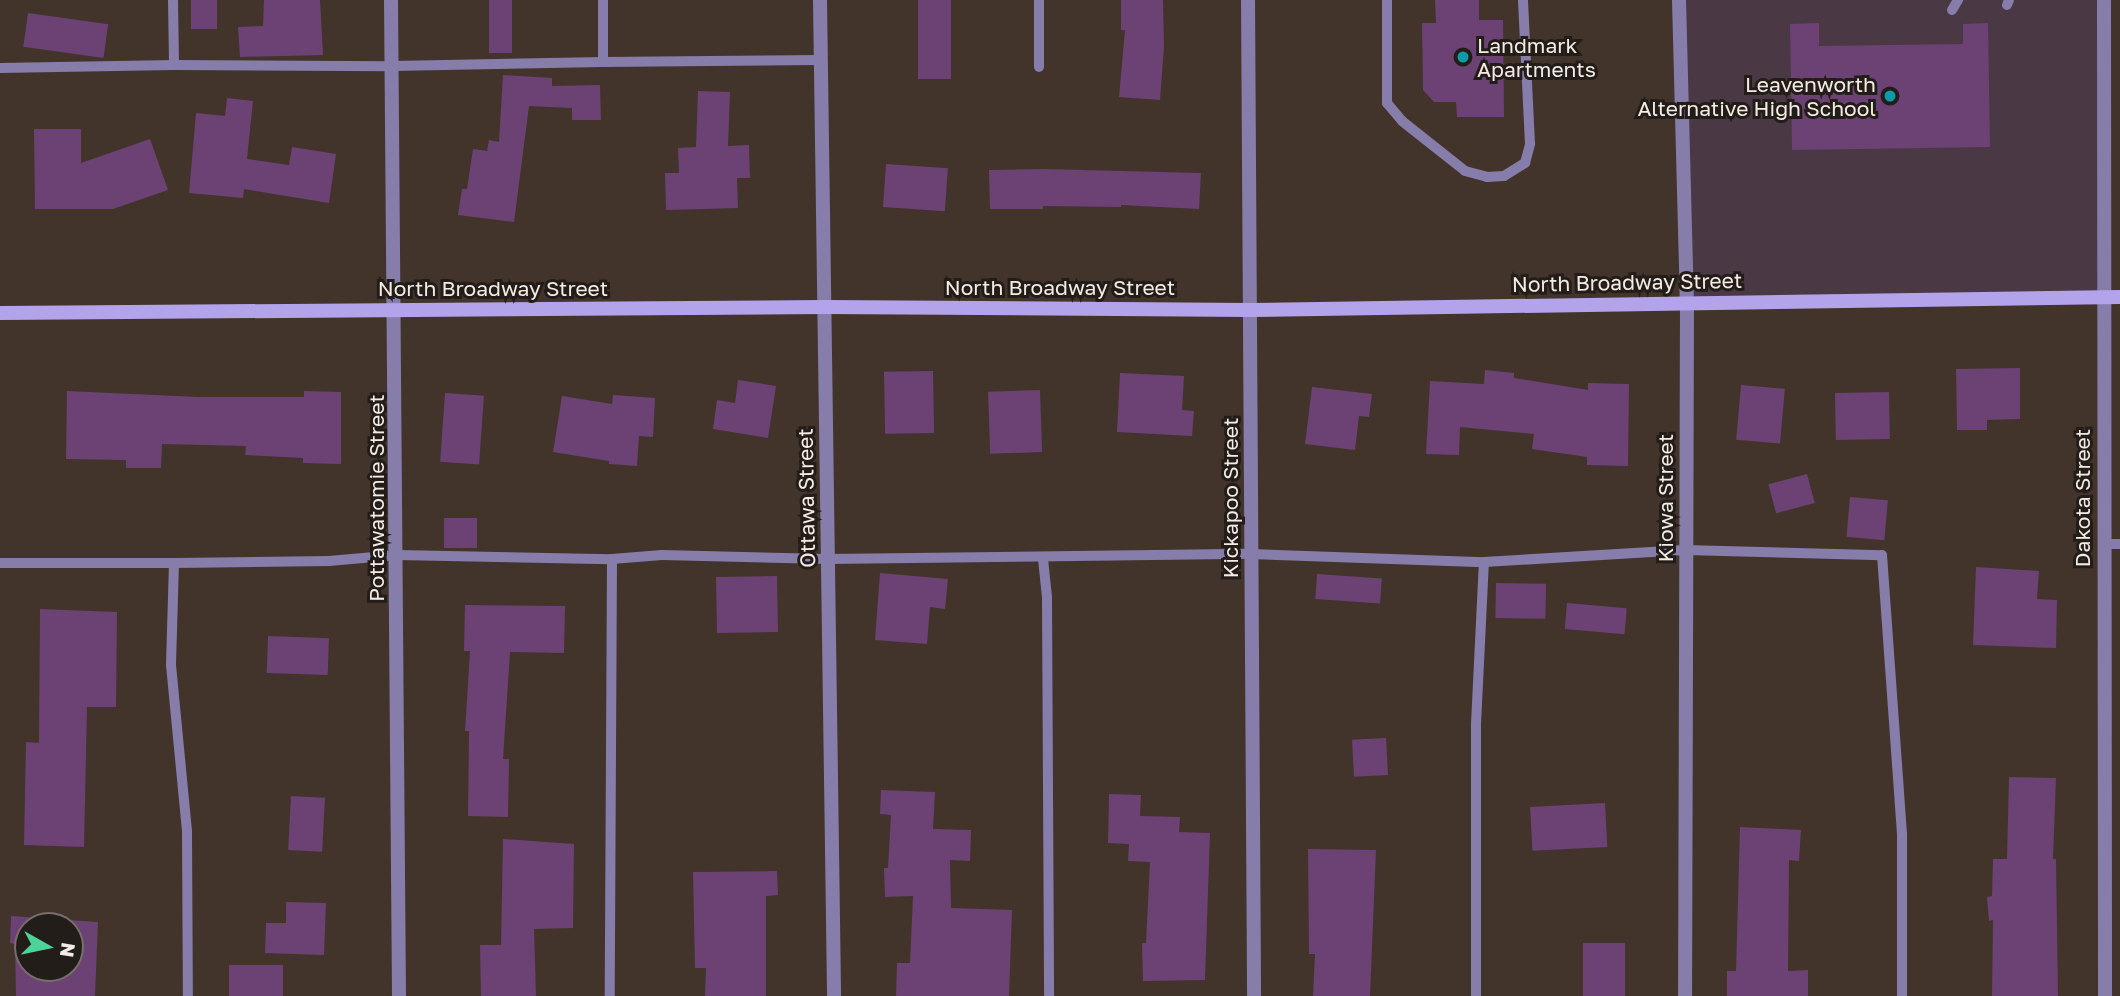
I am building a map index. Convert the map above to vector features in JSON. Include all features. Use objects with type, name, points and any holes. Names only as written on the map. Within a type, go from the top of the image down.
[{"type":"street","name":"Pottawatomie Street","points":[[391,0],[396,310],[399,996]]},
{"type":"street","name":"Ottawa Street","points":[[820,0],[834,996]]},
{"type":"street","name":"Kickapoo Street","points":[[1248,0],[1254,996]]},
{"type":"street","name":"Kiowa Street","points":[[1679,0],[1687,301],[1685,996]]},
{"type":"street","name":"Dakota Street","points":[[2104,0],[2102,297],[2105,996]]},
{"type":"street","name":"North Broadway Street","points":[[0,313],[825,307],[1250,310],[1687,301],[2120,297]]},
{"type":"lane","points":[[173,0],[174,65]]},
{"type":"lane","points":[[603,0],[603,62]]},
{"type":"lane","points":[[1039,0],[1039,67]]},
{"type":"lane","points":[[1387,0],[1387,103],[1402,121],[1465,171],[1487,177],[1504,176],[1525,163],[1530,145],[1523,0]]},
{"type":"lane","points":[[0,68],[821,60]]},
{"type":"lane","points":[[2104,544],[2120,544]]},
{"type":"lane","points":[[0,563],[328,561],[397,555],[612,559],[662,555],[828,559],[987,555],[1043,559],[1251,554],[1484,562],[1685,550],[1882,555],[1902,834],[1902,996]]},
{"type":"lane","points":[[610,996],[612,559]]},
{"type":"lane","points":[[1043,559],[1048,598],[1049,996]]},
{"type":"lane","points":[[174,562],[172,665],[187,831],[188,996]]},
{"type":"lane","points":[[1476,996],[1476,724],[1484,562]]},
{"type":"shaded area","points":[[1679,0],[2104,0],[2104,301],[1679,301]]},
{"type":"building","points":[[191,0],[217,0],[217,29],[191,29]]},
{"type":"building","points":[[264,0],[320,0],[323,55],[240,57],[238,27],[263,26]]},
{"type":"building","points":[[489,0],[512,0],[512,53],[489,53]]},
{"type":"building","points":[[918,0],[951,0],[951,79],[918,79]]},
{"type":"building","points":[[1121,0],[1163,0],[1164,47],[1160,100],[1119,97],[1125,30],[1121,30]]},
{"type":"building","name":"Landmark Apartments","points":[[1435,0],[1479,0],[1479,20],[1503,20],[1504,117],[1457,117],[1456,102],[1434,102],[1423,90],[1422,23],[1436,23]]},
{"type":"building","points":[[28,13],[108,24],[103,58],[23,47]]},
{"type":"building","name":"Leavenworth Alternative High School","points":[[1819,23],[1819,46],[1963,44],[1963,24],[1988,23],[1990,147],[1792,150],[1790,24]]},
{"type":"building","points":[[503,75],[552,78],[552,86],[600,85],[601,120],[572,120],[572,108],[529,106],[514,222],[458,215],[462,189],[467,189],[473,149],[487,151],[489,140],[499,142]]},
{"type":"building","points":[[698,91],[730,92],[728,146],[749,145],[750,178],[737,178],[738,208],[666,210],[665,173],[679,173],[678,148],[696,147]]},
{"type":"building","points":[[227,98],[253,101],[247,159],[289,165],[292,147],[336,154],[329,203],[244,189],[243,198],[189,193],[196,113],[225,116]]},
{"type":"building","points":[[34,129],[81,129],[81,163],[150,139],[168,190],[113,209],[35,209]]},
{"type":"building","points":[[886,164],[948,168],[945,211],[883,207]]},
{"type":"building","points":[[989,170],[1201,173],[1199,209],[1121,205],[990,209]]},
{"type":"building","points":[[2020,368],[2020,419],[1987,420],[1987,430],[1957,430],[1956,369]]},
{"type":"building","points":[[1485,370],[1514,373],[1514,378],[1588,390],[1588,383],[1629,384],[1628,466],[1587,465],[1587,457],[1532,449],[1534,434],[1460,427],[1459,455],[1426,454],[1430,381],[1484,384]]},
{"type":"building","points":[[933,371],[934,433],[885,434],[884,372]]},
{"type":"building","points":[[1120,373],[1184,376],[1182,410],[1194,411],[1192,436],[1117,432]]},
{"type":"building","points":[[738,380],[776,386],[768,438],[713,429],[717,400],[735,403]]},
{"type":"building","points":[[1741,385],[1785,389],[1780,444],[1736,440]]},
{"type":"building","points":[[1312,387],[1372,394],[1369,417],[1359,416],[1355,450],[1305,444]]},
{"type":"building","points":[[1040,390],[1042,452],[990,454],[988,392]]},
{"type":"building","points":[[67,391],[198,397],[304,397],[304,391],[341,392],[341,464],[303,463],[303,458],[245,455],[246,446],[162,444],[161,468],[126,468],[126,460],[66,459]]},
{"type":"building","points":[[1889,392],[1890,439],[1836,440],[1835,393]]},
{"type":"building","points":[[445,393],[484,396],[479,465],[440,462]]},
{"type":"building","points":[[613,395],[655,398],[653,437],[639,436],[637,466],[609,464],[609,461],[553,452],[562,396],[612,404]]},
{"type":"building","points":[[1807,474],[1815,503],[1776,513],[1768,484]]},
{"type":"building","points":[[1850,497],[1888,500],[1884,540],[1847,537]]},
{"type":"building","points":[[444,518],[477,518],[477,548],[444,548]]},
{"type":"building","points":[[1976,567],[2039,571],[2037,599],[2057,600],[2056,648],[1973,645]]},
{"type":"building","points":[[880,573],[948,579],[945,609],[930,607],[927,644],[875,640]]},
{"type":"building","points":[[1317,574],[1382,579],[1380,603],[1315,599]]},
{"type":"building","points":[[777,576],[778,632],[717,633],[716,577]]},
{"type":"building","points":[[1496,583],[1546,584],[1545,619],[1495,618]]},
{"type":"building","points":[[1567,603],[1627,608],[1625,634],[1565,629]]},
{"type":"building","points":[[465,605],[565,606],[564,653],[510,652],[503,759],[509,759],[508,817],[468,816],[469,731],[465,731],[470,651],[464,651]]},
{"type":"building","points":[[40,609],[117,612],[116,707],[87,707],[84,847],[24,845],[26,742],[39,743]]},
{"type":"building","points":[[268,636],[329,638],[328,675],[267,673]]},
{"type":"building","points":[[1386,738],[1388,775],[1354,777],[1352,740]]},
{"type":"building","points":[[2009,777],[2056,778],[2053,859],[2056,859],[2058,996],[1992,996],[1993,920],[1989,921],[1987,897],[1992,896],[1993,859],[2007,859]]},
{"type":"building","points":[[881,790],[935,792],[933,829],[971,830],[970,861],[950,860],[951,908],[1012,910],[1009,996],[896,996],[897,963],[910,963],[913,896],[885,897],[884,868],[888,868],[891,815],[880,814]]},
{"type":"building","points":[[1109,794],[1141,795],[1140,816],[1180,817],[1179,832],[1210,833],[1205,980],[1143,981],[1142,943],[1146,943],[1150,862],[1128,861],[1129,844],[1108,843]]},
{"type":"building","points":[[291,796],[325,798],[322,852],[288,850]]},
{"type":"building","points":[[1605,803],[1607,847],[1532,851],[1530,807]]},
{"type":"building","points":[[1740,827],[1801,830],[1799,861],[1789,860],[1788,971],[1808,970],[1808,996],[1727,996],[1727,971],[1736,971]]},
{"type":"building","points":[[503,839],[574,844],[573,928],[534,929],[536,996],[481,996],[480,945],[501,945]]},
{"type":"building","points":[[1308,849],[1376,850],[1370,996],[1313,996],[1315,954],[1309,954]]},
{"type":"building","points":[[777,871],[778,895],[766,896],[766,996],[705,996],[706,968],[695,968],[693,872]]},
{"type":"building","points":[[286,902],[326,903],[324,955],[265,953],[266,923],[286,923]]},
{"type":"building","points":[[11,916],[14,916],[14,944],[10,943]]},
{"type":"building","points":[[84,921],[98,922],[95,996],[16,996],[16,982],[84,982]]},
{"type":"building","points":[[1583,943],[1625,943],[1625,996],[1583,996]]},
{"type":"building","points":[[229,965],[283,965],[283,996],[229,996]]},
{"type":"place","name":"Landmark Apartments","points":[[1463,57]]},
{"type":"place","name":"Leavenworth Alternative High School","points":[[1890,96]]}]
